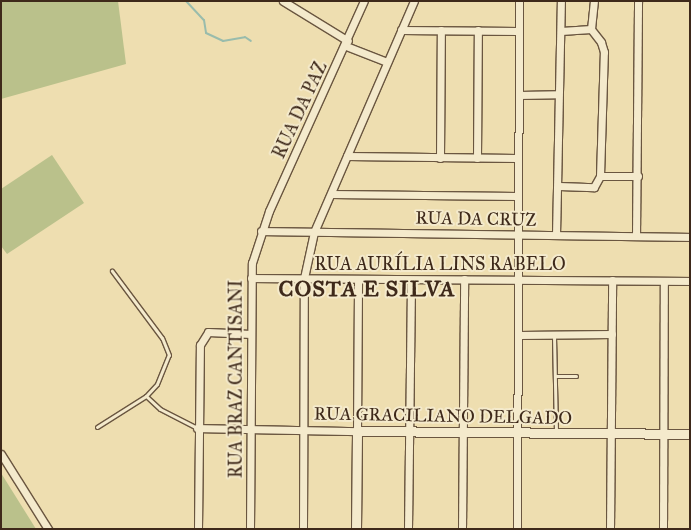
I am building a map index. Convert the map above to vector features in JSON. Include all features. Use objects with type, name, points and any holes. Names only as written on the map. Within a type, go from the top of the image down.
[{"type":"street","points":[[283,1],[347,44],[387,62]]},
{"type":"street","name":"RUA DA PAZ","points":[[261,231],[347,44],[364,1]]},
{"type":"street","points":[[303,529],[304,278],[314,232],[414,1]]},
{"type":"street","points":[[517,529],[519,1]]},
{"type":"street","points":[[556,235],[559,186],[558,94],[562,31],[561,1]]},
{"type":"street","points":[[559,186],[594,187],[600,176],[604,52],[601,42],[591,29],[594,1]]},
{"type":"street","points":[[636,236],[638,1]]},
{"type":"street","points":[[562,31],[591,29]]},
{"type":"street","points":[[401,30],[518,31]]},
{"type":"street","points":[[440,158],[441,30]]},
{"type":"street","points":[[477,158],[478,30]]},
{"type":"street","points":[[519,95],[558,94]]},
{"type":"street","points":[[347,156],[517,158]]},
{"type":"street","points":[[600,176],[638,176]]},
{"type":"street","points":[[331,194],[517,196]]},
{"type":"street","name":"RUA DA CRUZ","points":[[261,231],[690,237]]},
{"type":"street","name":"RUA BRAZ CANTISANI","points":[[250,529],[251,278],[261,231]]},
{"type":"street","name":"RUA AURÍLIA LINS RABELO","points":[[251,278],[411,280],[518,278],[690,281]]},
{"type":"street","points":[[356,529],[358,279]]},
{"type":"street","points":[[462,529],[464,279]]},
{"type":"street","points":[[408,529],[411,280]]},
{"type":"street","points":[[610,529],[612,280]]},
{"type":"street","points":[[663,529],[664,281]]},
{"type":"street","points":[[198,529],[197,428],[199,349],[205,334],[251,334]]},
{"type":"street","points":[[519,335],[612,334]]},
{"type":"street","name":"RUA GRACILIANO DELGADO","points":[[197,428],[518,434],[690,434]]},
{"type":"street","points":[[1,454],[48,529]]},
{"type":"lane","points":[[96,427],[146,396],[157,384],[168,360],[168,350],[112,271]]},
{"type":"lane","points":[[554,335],[556,433]]},
{"type":"lane","points":[[555,376],[576,376]]},
{"type":"lane","points":[[146,396],[160,409],[197,428]]},
{"type":"green space","points":[[1,1],[118,1],[126,64],[1,99]]},
{"type":"green space","points":[[52,155],[84,203],[7,254],[1,246],[1,189]]},
{"type":"green space","points":[[1,473],[36,529],[1,529]]},
{"type":"waterway","points":[[186,1],[204,20],[206,33],[223,41],[245,37],[251,41]]},
{"type":"district","name":"COSTA E SILVA","points":[[367,289]]}]
